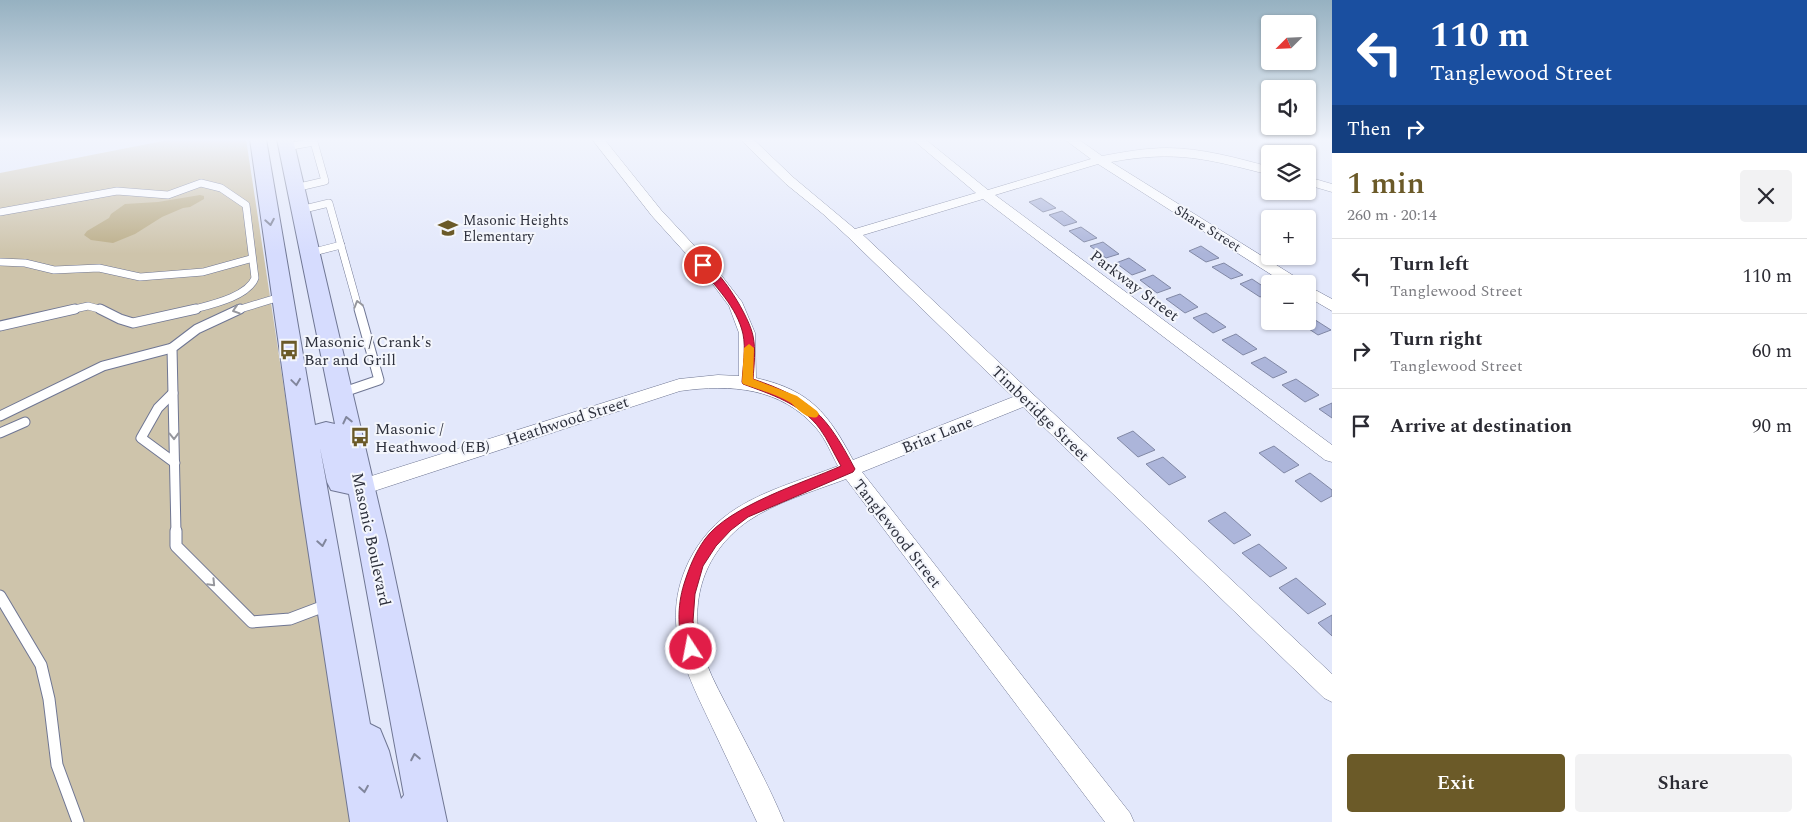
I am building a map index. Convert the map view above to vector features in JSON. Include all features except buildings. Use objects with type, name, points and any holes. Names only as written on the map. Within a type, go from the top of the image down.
[{"type":"main road","points":[[264,177],[306,446],[369,822]]},
{"type":"main road","points":[[268,177],[273,188],[295,188]]},
{"type":"main road","name":"Masonic Boulevard","points":[[293,177],[361,486],[426,811]]},
{"type":"main road","points":[[283,296],[302,295],[308,300],[318,340],[339,383]]},
{"type":"main road","points":[[306,446],[320,433],[330,432],[342,482],[361,486]]},
{"type":"main road","points":[[349,703],[376,756],[386,813],[392,821],[404,821],[426,811]]},
{"type":"street","points":[[629,177],[676,236],[717,279],[735,304],[743,318],[748,335],[747,382]]},
{"type":"street","name":"Timberidge Street","points":[[786,177],[853,234],[1332,690]]},
{"type":"street","name":"Parkway Street","points":[[965,177],[1332,455]]},
{"type":"street","points":[[853,234],[1041,177]]},
{"type":"street","name":"Share Street","points":[[1127,177],[1282,275]]},
{"type":"street","points":[[1316,183],[1332,188]]},
{"type":"street","points":[[1316,296],[1332,306]]},
{"type":"street","name":"Heathwood Street","points":[[361,486],[662,390],[698,382],[719,380],[747,382]]},
{"type":"street","name":"Tanglewood Street","points":[[747,382],[781,393],[811,412],[824,425],[849,469],[1121,822]]},
{"type":"street","name":"Briar Lane","points":[[771,822],[704,684],[691,649],[686,621],[688,594],[697,564],[711,542],[727,526],[751,510],[1026,398]]},
{"type":"lane","points":[[295,188],[325,181],[324,177]]},
{"type":"lane","points":[[0,212],[117,191],[130,190],[150,196],[172,194],[194,185],[212,183],[246,205],[250,259],[254,275],[254,281],[249,288],[232,297],[130,324],[95,306],[88,306],[0,326]]},
{"type":"lane","points":[[300,210],[329,203],[379,380],[339,383]]},
{"type":"lane","points":[[310,252],[341,245]]},
{"type":"lane","points":[[0,262],[25,263],[54,270],[99,268],[140,277],[203,272],[250,259]]},
{"type":"lane","points":[[0,416],[103,366],[172,348],[188,334],[221,315],[283,296]]},
{"type":"lane","points":[[172,348],[176,546],[252,622],[290,620],[332,602]]},
{"type":"lane","points":[[173,393],[158,408],[141,438],[175,463]]},
{"type":"lane","points":[[0,433],[24,422]]},
{"type":"lane","points":[[0,596],[41,665],[51,700],[56,757],[60,774],[78,822]]},
{"type":"shaded area","points":[[0,177],[252,177],[350,822],[0,822]]},
{"type":"shaded area","points":[[200,195],[204,196],[204,199],[190,207],[162,217],[135,234],[113,243],[91,240],[84,235],[87,231],[109,218],[111,214],[125,204],[158,202]]},
{"type":"slow traffic","points":[[749,348],[747,382],[781,393],[793,399],[813,414]]},
{"type":"place","name":"Masonic Heights Elementary","points":[[448,228]]},
{"type":"place","name":"Masonic / Crank's Bar and Grill","points":[[289,350]]},
{"type":"place","name":"Masonic / Heathwood (EB)","points":[[360,437]]},
{"type":"route","points":[[691,649],[686,621],[688,594],[697,564],[711,542],[727,526],[744,514],[772,500],[849,469],[824,425],[811,412],[781,393],[747,382],[749,351],[748,335],[743,318],[717,279],[703,265]]}]
